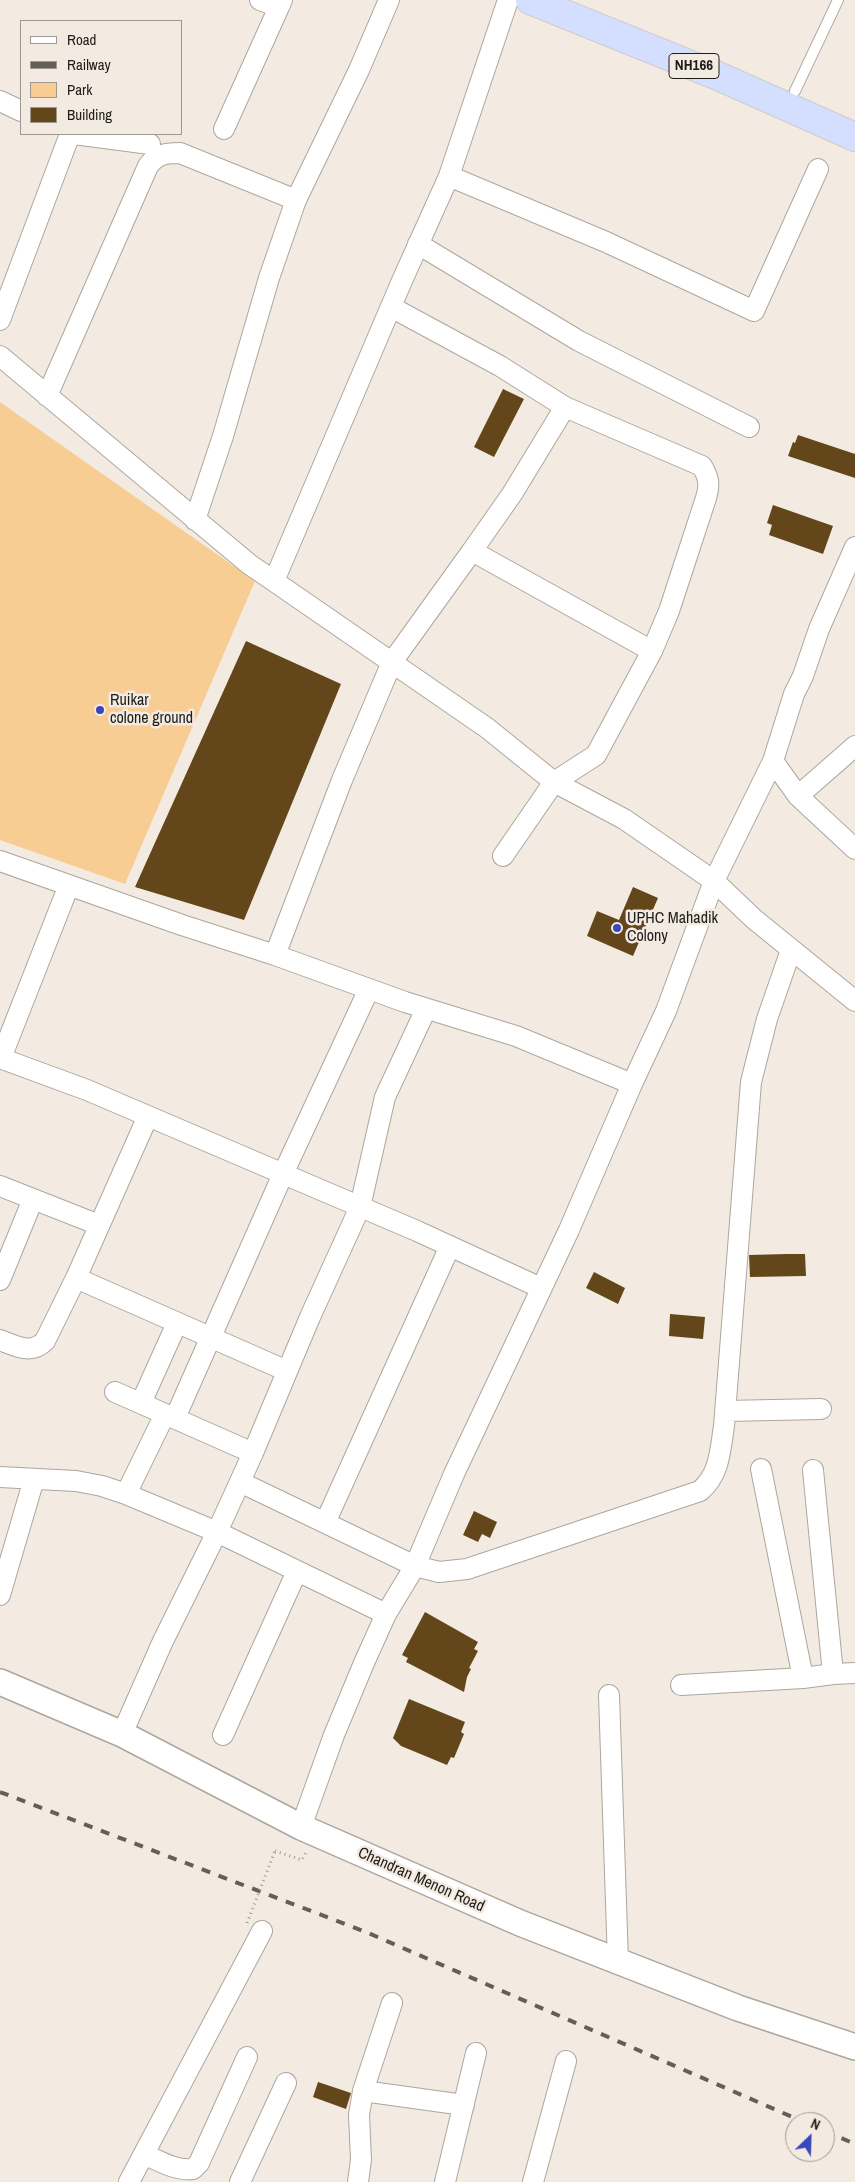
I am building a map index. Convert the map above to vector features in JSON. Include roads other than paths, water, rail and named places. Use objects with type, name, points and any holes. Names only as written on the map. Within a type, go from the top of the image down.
[{"type":"highway","name":"NH166","points":[[530,0],[718,76],[855,137]]},
{"type":"highway","name":"NH166","points":[[572,0],[855,115]]},
{"type":"street","points":[[224,129],[281,3],[260,0]]},
{"type":"street","points":[[196,520],[224,436],[269,278],[296,200],[359,70],[389,0]]},
{"type":"street","points":[[274,581],[390,307],[449,176],[508,0]]},
{"type":"street","points":[[0,101],[20,111]]},
{"type":"street","points":[[0,320],[72,135]]},
{"type":"street","points":[[80,135],[150,144]]},
{"type":"street","points":[[48,396],[148,166],[154,158],[166,153],[180,153],[296,200]]},
{"type":"street","points":[[449,176],[606,242],[754,311],[818,169]]},
{"type":"street","points":[[418,244],[579,341],[749,427]]},
{"type":"street","points":[[390,307],[500,366],[565,407],[702,466],[708,475],[710,485],[706,498],[669,611],[652,652],[596,755],[554,782],[502,856]]},
{"type":"street","points":[[0,356],[249,564],[487,728],[554,782],[624,819],[714,881],[754,919],[855,1001]]},
{"type":"street","points":[[275,955],[342,780],[392,662],[512,494],[565,407]]},
{"type":"street","points":[[301,1826],[334,1735],[386,1614],[415,1566],[454,1474],[586,1192],[632,1084],[666,1011],[714,881],[773,761],[794,694],[803,676],[819,629],[855,547]]},
{"type":"street","points":[[472,551],[652,652]]},
{"type":"street","points":[[798,796],[855,746]]},
{"type":"street","points":[[773,761],[798,796],[855,849]]},
{"type":"street","points":[[0,861],[426,1009],[516,1036],[632,1084]]},
{"type":"street","points":[[69,886],[1,1058],[87,1090],[450,1246],[541,1288]]},
{"type":"street","points":[[240,1482],[415,1566],[439,1572],[467,1570],[700,1491],[710,1482],[716,1469],[725,1411],[752,1082],[767,1019],[791,950]]},
{"type":"street","points":[[126,1494],[211,1338],[283,1174],[369,989]]},
{"type":"street","points":[[122,1734],[163,1642],[240,1482],[360,1207],[386,1097],[426,1009]]},
{"type":"street","points":[[0,1340],[21,1348],[33,1349],[45,1341],[76,1278],[148,1116]]},
{"type":"street","points":[[0,1186],[99,1225]]},
{"type":"street","points":[[0,1280],[33,1199]]},
{"type":"street","points":[[325,1523],[450,1246]]},
{"type":"street","points":[[76,1278],[287,1371]]},
{"type":"street","points":[[141,1403],[177,1323]]},
{"type":"street","points":[[115,1392],[253,1453]]},
{"type":"street","points":[[725,1411],[822,1409]]},
{"type":"street","points":[[761,1470],[803,1678]]},
{"type":"street","points":[[813,1470],[833,1674]]},
{"type":"street","points":[[0,1477],[76,1481],[102,1486],[126,1494],[217,1532],[386,1614]]},
{"type":"street","points":[[0,1595],[34,1479]]},
{"type":"street","points":[[224,1735],[298,1571]]},
{"type":"street","points":[[681,1685],[855,1673]]},
{"type":"street","name":"Chandran Menon Road","points":[[0,1682],[122,1734],[301,1826],[520,1923],[738,2008],[855,2047]]},
{"type":"street","points":[[609,1695],[618,1962]]},
{"type":"street","points":[[129,2182],[254,1927]]},
{"type":"street","points":[[358,2182],[362,2160],[359,2115],[363,2092],[392,2003]]},
{"type":"street","points":[[445,2182],[476,2053]]},
{"type":"street","points":[[144,2154],[185,2170],[193,2170],[199,2163],[247,2057]]},
{"type":"street","points":[[533,2182],[566,2062]]},
{"type":"street","points":[[240,2182],[286,2083]]},
{"type":"street","points":[[363,2092],[464,2105]]},
{"type":"lane","points":[[795,91],[838,0]]},
{"type":"railway","points":[[0,1792],[366,1932],[785,2114]]},
{"type":"railway","points":[[835,2135],[855,2144]]},
{"type":"place","name":"Ruikar colone ground","points":[[100,710]]},
{"type":"place","name":"UPHC Mahadik Colony","points":[[617,928]]}]
